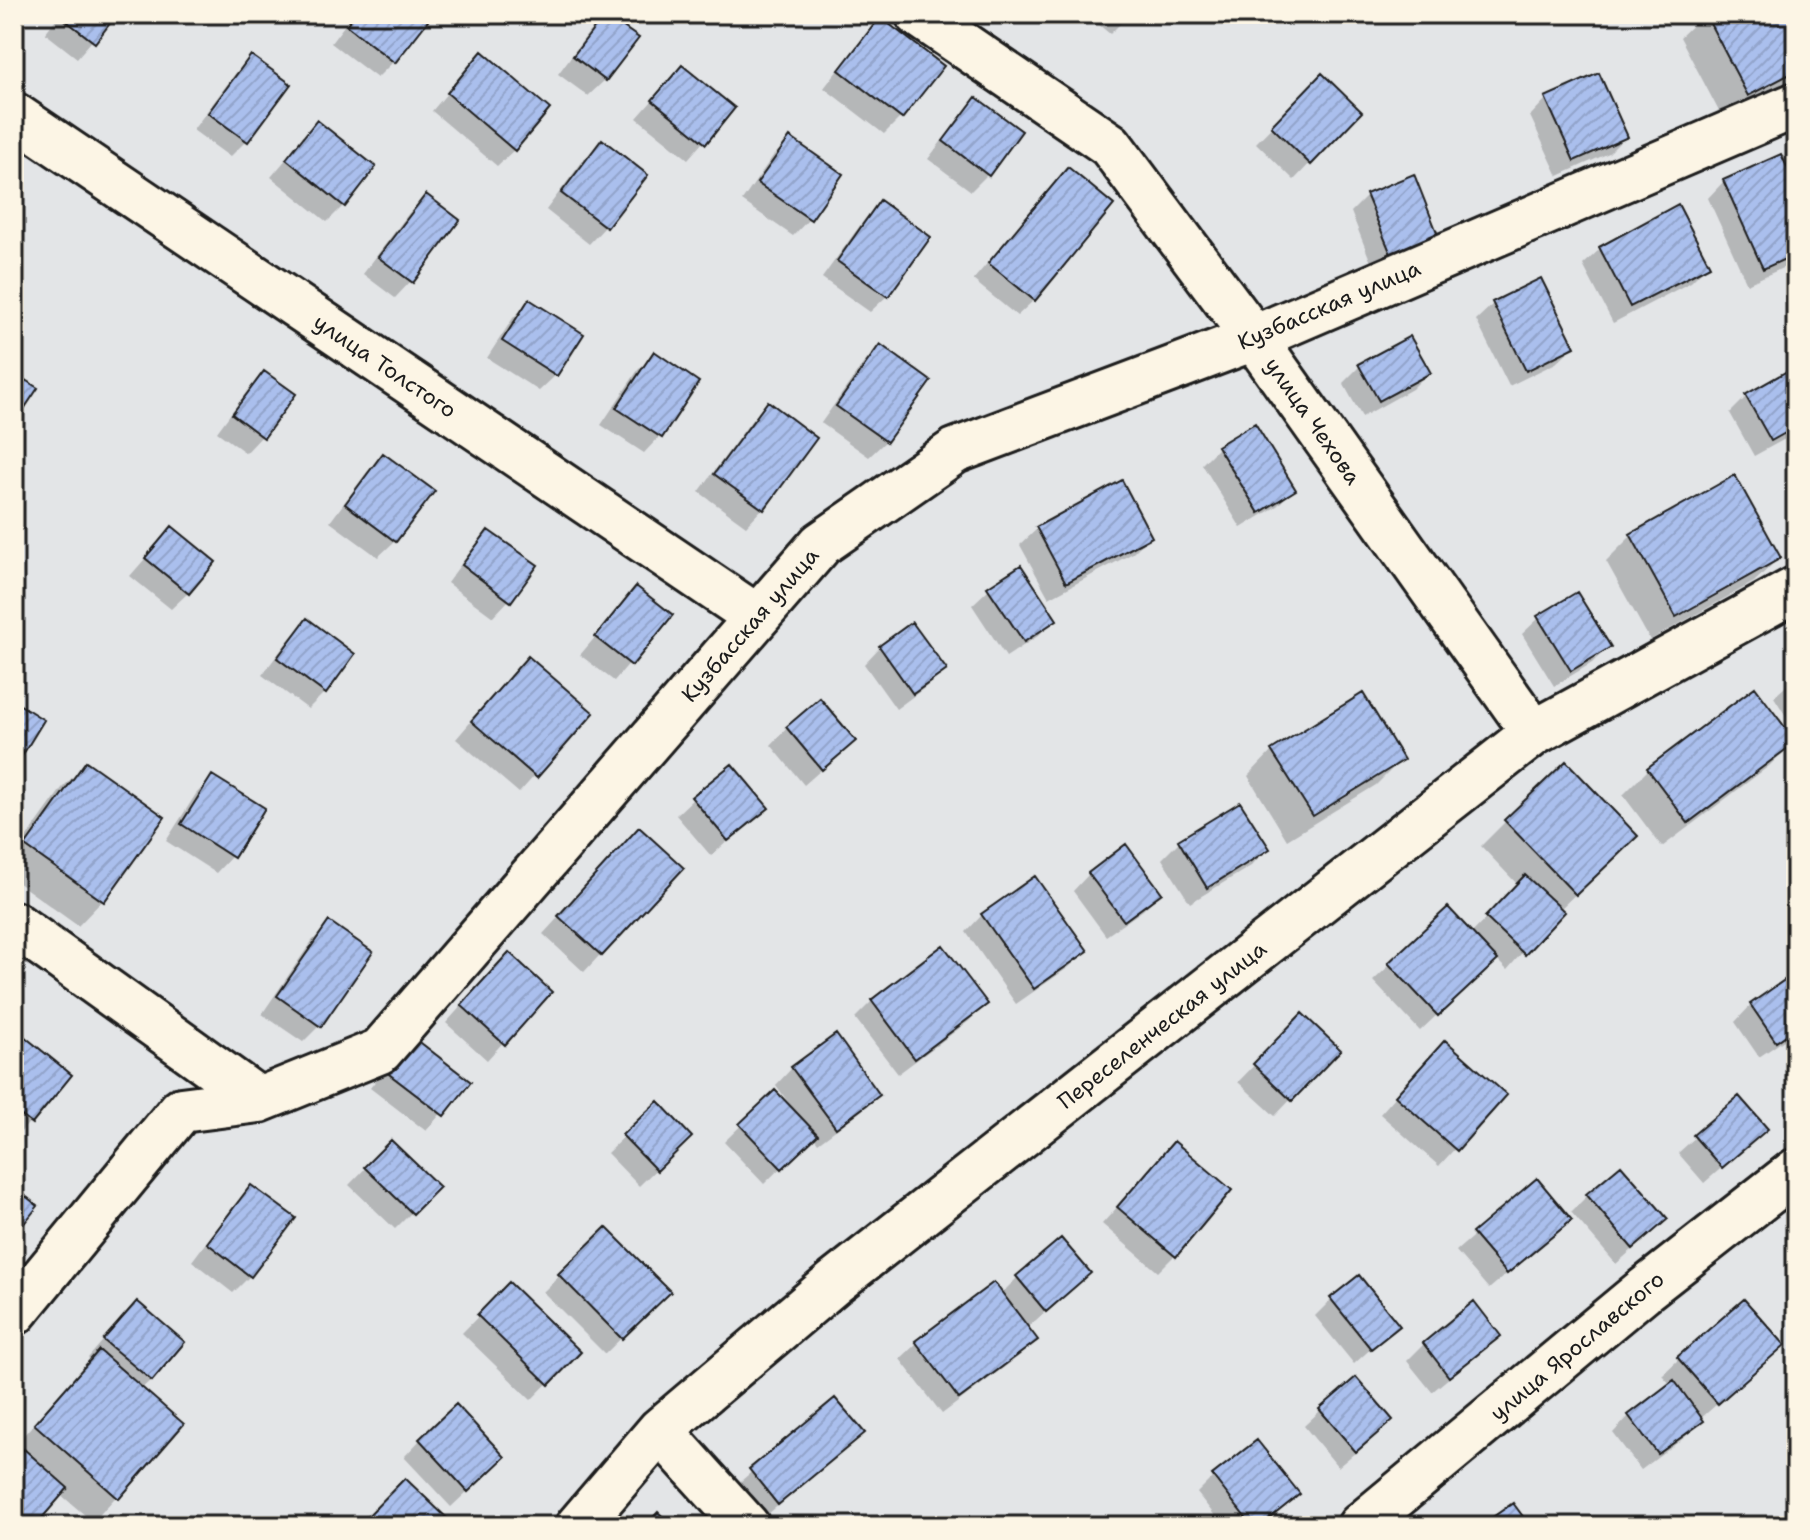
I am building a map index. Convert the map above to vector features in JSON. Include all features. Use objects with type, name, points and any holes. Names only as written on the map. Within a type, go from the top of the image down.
[{"type":"street","name":"улица Чехова","points":[[918,14],[1110,145],[1254,338],[1534,733]]},
{"type":"street","name":"Кузбасская улица","points":[[14,1313],[181,1110],[259,1100],[380,1051],[821,544],[955,451],[1254,338],[1796,105]]},
{"type":"street","name":"улица Толстого","points":[[14,115],[757,617]]},
{"type":"street","name":"Переселенческая улица","points":[[578,1526],[660,1430],[835,1282],[1534,733],[1796,589]]},
{"type":"street","points":[[14,924],[259,1100]]},
{"type":"street","name":"улица Ярославского","points":[[1360,1526],[1643,1291],[1796,1171]]},
{"type":"street","points":[[660,1430],[747,1526]]},
{"type":"building","points":[[61,14],[117,14],[95,43]]},
{"type":"building","points":[[355,14],[419,14],[428,21],[395,63],[346,25]]},
{"type":"building","points":[[605,14],[639,38],[606,81],[573,56]]},
{"type":"building","points":[[1705,14],[1796,14],[1796,71],[1748,96]]},
{"type":"building","points":[[880,17],[944,66],[902,119],[839,70]]},
{"type":"building","points":[[482,51],[550,109],[515,151],[447,93]]},
{"type":"building","points":[[251,55],[291,84],[248,142],[208,113]]},
{"type":"building","points":[[682,65],[735,108],[706,144],[652,100]]},
{"type":"building","points":[[1322,73],[1362,112],[1311,165],[1271,126]]},
{"type":"building","points":[[1599,73],[1628,137],[1574,161],[1545,97]]},
{"type":"building","points":[[976,97],[1022,131],[989,176],[943,141]]},
{"type":"building","points":[[317,120],[376,167],[345,207],[286,159]]},
{"type":"building","points":[[790,137],[843,174],[811,220],[757,183]]},
{"type":"building","points":[[602,139],[648,175],[607,228],[561,193]]},
{"type":"building","points":[[1781,154],[1796,186],[1796,254],[1763,269],[1723,180]]},
{"type":"building","points":[[1068,167],[1114,205],[1035,301],[988,263]]},
{"type":"building","points":[[1414,174],[1440,240],[1393,259],[1366,194]]},
{"type":"building","points":[[426,194],[460,220],[413,283],[378,257]]},
{"type":"building","points":[[880,200],[931,237],[888,297],[837,261]]},
{"type":"building","points":[[1678,204],[1710,266],[1630,307],[1599,247]]},
{"type":"building","points":[[1541,278],[1575,347],[1526,371],[1492,302]]},
{"type":"building","points":[[529,299],[584,334],[557,376],[502,341]]},
{"type":"building","points":[[1410,336],[1431,373],[1379,401],[1358,364]]},
{"type":"building","points":[[880,344],[931,381],[887,442],[836,406]]},
{"type":"building","points":[[654,351],[699,382],[662,438],[616,408]]},
{"type":"building","points":[[1796,366],[1796,427],[1771,441],[1745,395]]},
{"type":"building","points":[[264,371],[296,394],[264,438],[232,414]]},
{"type":"building","points":[[14,373],[38,388],[14,424]]},
{"type":"building","points":[[768,401],[817,438],[764,510],[714,474]]},
{"type":"building","points":[[1255,423],[1296,490],[1259,513],[1217,446]]},
{"type":"building","points":[[383,453],[435,491],[396,542],[345,504]]},
{"type":"building","points":[[1735,475],[1781,558],[1676,617],[1630,534]]},
{"type":"building","points":[[1122,480],[1152,537],[1066,583],[1036,527]]},
{"type":"building","points":[[172,526],[216,562],[189,594],[145,558]]},
{"type":"building","points":[[488,530],[538,565],[511,602],[462,565]]},
{"type":"building","points":[[1021,565],[1057,620],[1024,642],[987,587]]},
{"type":"building","points":[[636,586],[673,615],[632,666],[595,637]]},
{"type":"building","points":[[1577,592],[1611,647],[1571,671],[1537,616]]},
{"type":"building","points":[[307,618],[355,654],[326,694],[277,658]]},
{"type":"building","points":[[912,622],[947,670],[913,694],[879,646]]},
{"type":"building","points":[[528,656],[594,713],[537,778],[471,721]]},
{"type":"building","points":[[1755,687],[1796,742],[1688,823],[1647,768]]},
{"type":"building","points":[[1363,693],[1404,760],[1313,816],[1271,750]]},
{"type":"building","points":[[820,698],[856,741],[822,770],[786,727]]},
{"type":"building","points":[[14,701],[44,720],[14,769]]},
{"type":"building","points":[[86,761],[165,817],[104,902],[25,846]]},
{"type":"building","points":[[1566,761],[1638,836],[1576,895],[1504,820]]},
{"type":"building","points":[[732,764],[769,808],[728,841],[691,797]]},
{"type":"building","points":[[212,775],[265,808],[234,858],[181,824]]},
{"type":"building","points":[[1240,802],[1270,849],[1207,888],[1178,840]]},
{"type":"building","points":[[639,827],[684,868],[602,956],[558,916]]},
{"type":"building","points":[[1126,844],[1162,893],[1124,921],[1088,873]]},
{"type":"building","points":[[1525,875],[1565,912],[1525,955],[1485,917]]},
{"type":"building","points":[[1035,876],[1088,951],[1034,989],[981,914]]},
{"type":"building","points":[[1448,907],[1498,960],[1438,1016],[1388,963]]},
{"type":"building","points":[[329,921],[373,952],[321,1027],[277,996]]},
{"type":"building","points":[[943,945],[988,1004],[915,1059],[871,1000]]},
{"type":"building","points":[[509,952],[552,992],[505,1045],[461,1005]]},
{"type":"building","points":[[1796,972],[1796,1028],[1776,1042],[1750,1004]]},
{"type":"building","points":[[1302,1013],[1341,1050],[1292,1101],[1253,1064]]},
{"type":"building","points":[[14,1028],[72,1075],[32,1124],[14,1110]]},
{"type":"building","points":[[836,1034],[880,1095],[836,1128],[791,1067]]},
{"type":"building","points":[[412,1036],[471,1082],[444,1116],[385,1071]]},
{"type":"building","points":[[1445,1040],[1507,1095],[1457,1151],[1395,1096]]},
{"type":"building","points":[[775,1090],[818,1135],[782,1169],[739,1124]]},
{"type":"building","points":[[1739,1096],[1768,1129],[1722,1168],[1693,1135]]},
{"type":"building","points":[[658,1101],[692,1137],[657,1171],[622,1135]]},
{"type":"building","points":[[391,1140],[440,1187],[413,1214],[364,1167]]},
{"type":"building","points":[[1174,1141],[1232,1190],[1176,1257],[1117,1207]]},
{"type":"building","points":[[1621,1165],[1668,1219],[1633,1249],[1586,1194]]},
{"type":"building","points":[[1537,1178],[1572,1220],[1507,1274],[1472,1233]]},
{"type":"building","points":[[251,1185],[296,1218],[251,1277],[207,1243]]},
{"type":"building","points":[[14,1187],[38,1206],[14,1236]]},
{"type":"building","points":[[606,1227],[671,1292],[622,1339],[558,1274]]},
{"type":"building","points":[[1061,1238],[1091,1273],[1046,1312],[1016,1276]]},
{"type":"building","points":[[1359,1275],[1400,1326],[1371,1349],[1330,1298]]},
{"type":"building","points":[[509,1282],[581,1352],[549,1385],[477,1315]]},
{"type":"building","points":[[994,1282],[1038,1340],[959,1399],[915,1341]]},
{"type":"building","points":[[1744,1299],[1785,1345],[1718,1404],[1677,1357]]},
{"type":"building","points":[[137,1301],[185,1342],[152,1381],[103,1340]]},
{"type":"building","points":[[1474,1301],[1501,1336],[1449,1377],[1423,1343]]},
{"type":"building","points":[[99,1350],[184,1424],[119,1499],[34,1424]]},
{"type":"building","points":[[1356,1377],[1393,1420],[1356,1452],[1319,1409]]},
{"type":"building","points":[[1674,1380],[1704,1421],[1658,1454],[1628,1415]]},
{"type":"building","points":[[835,1398],[865,1433],[778,1505],[749,1469]]},
{"type":"building","points":[[456,1404],[505,1457],[468,1492],[419,1439]]},
{"type":"building","points":[[1257,1440],[1300,1494],[1260,1526],[1252,1526],[1212,1475]]},
{"type":"building","points":[[24,1449],[68,1488],[35,1526],[14,1510],[14,1460]]},
{"type":"building","points":[[405,1478],[449,1520],[443,1526],[358,1526]]},
{"type":"building","points":[[1513,1503],[1530,1526],[1480,1526]]},
{"type":"building","points":[[658,1512],[673,1526],[645,1526]]}]
